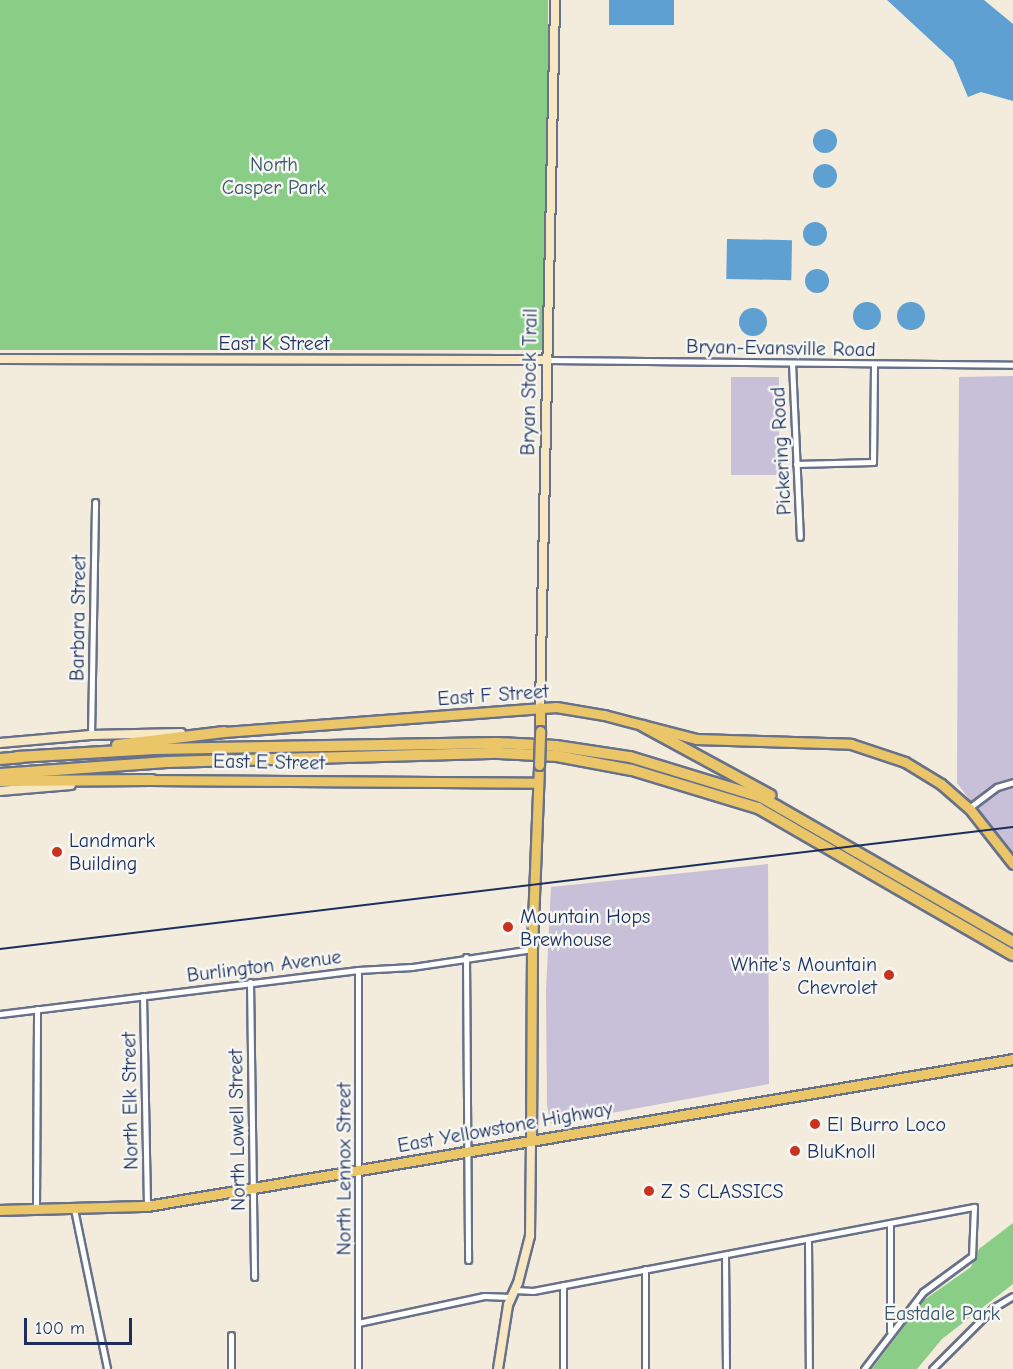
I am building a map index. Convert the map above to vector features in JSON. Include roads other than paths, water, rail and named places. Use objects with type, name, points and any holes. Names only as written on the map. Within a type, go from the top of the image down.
[{"type":"highway","points":[[643,726],[736,774],[834,836],[1013,942]]},
{"type":"highway","points":[[0,759],[224,732]]},
{"type":"highway","points":[[17,757],[167,749],[498,743],[556,746],[630,757],[684,771],[761,797],[834,836]]},
{"type":"highway","points":[[0,774],[167,762],[499,753],[556,756],[632,770],[758,808],[1013,955]]},
{"type":"highway","points":[[0,781],[152,780]]},
{"type":"main road","name":"Bryan Stock Trail","points":[[531,1141],[532,949],[540,731],[555,0]]},
{"type":"main road","name":"East K Street","points":[[0,359],[548,360]]},
{"type":"main road","name":"East F Street","points":[[0,744],[91,735],[224,732],[540,707],[583,711],[696,739],[741,742],[816,740],[860,746],[905,762],[941,784],[969,808],[1013,864]]},
{"type":"main road","name":"East E Street","points":[[0,791],[152,780],[538,783]]},
{"type":"main road","name":"East Yellowstone Highway","points":[[0,1210],[147,1206],[1013,1059]]},
{"type":"main road","points":[[498,1369],[513,1293],[530,1236],[531,1141]]},
{"type":"street","name":"Bryan-Evansville Road","points":[[548,360],[1013,365]]},
{"type":"street","name":"Pickering Road","points":[[792,363],[800,537]]},
{"type":"street","points":[[796,464],[873,462],[874,364]]},
{"type":"street","name":"Barbara Street","points":[[91,735],[95,502]]},
{"type":"street","points":[[969,808],[997,787],[1013,782]]},
{"type":"street","name":"Burlington Avenue","points":[[0,1014],[250,982],[358,970],[412,967],[466,957],[532,949]]},
{"type":"street","points":[[466,957],[468,1260]]},
{"type":"street","name":"North Lennox Street","points":[[358,970],[360,1170],[358,1369]]},
{"type":"street","name":"North Lowell Street","points":[[250,982],[254,1277]]},
{"type":"street","name":"North Elk Street","points":[[143,996],[147,1206]]},
{"type":"street","points":[[36,1208],[37,1009]]},
{"type":"street","points":[[358,1323],[484,1296],[563,1285],[725,1256],[974,1208],[972,1256],[922,1292],[890,1331],[864,1369]]},
{"type":"street","points":[[74,1209],[107,1369]]},
{"type":"street","points":[[890,1226],[890,1331]]},
{"type":"street","points":[[808,1240],[809,1369]]},
{"type":"street","points":[[725,1256],[726,1369]]},
{"type":"street","points":[[645,1269],[645,1369]]},
{"type":"street","points":[[562,1369],[563,1285]]},
{"type":"street","points":[[932,1369],[993,1308],[1013,1296]]},
{"type":"street","points":[[231,1335],[231,1369]]},
{"type":"water","points":[[609,0],[674,0],[674,25],[609,25]]},
{"type":"water","points":[[887,0],[984,0],[1013,24],[1013,101],[981,92],[968,97],[953,61]]},
{"type":"water","points":[[825,129],[830,130],[836,136],[836,146],[830,152],[825,153],[820,152],[814,146],[813,141],[814,136],[820,130]]},
{"type":"water","points":[[825,164],[830,165],[836,171],[836,181],[830,187],[825,188],[820,187],[814,181],[813,176],[814,171],[820,165]]},
{"type":"water","points":[[815,222],[820,223],[826,229],[826,239],[820,245],[815,246],[810,245],[804,239],[803,234],[804,229],[810,223]]},
{"type":"water","points":[[727,239],[792,240],[791,280],[726,279]]},
{"type":"water","points":[[817,269],[822,270],[828,276],[828,286],[822,292],[817,293],[812,292],[806,286],[805,281],[806,276],[812,270]]},
{"type":"water","points":[[867,302],[877,306],[881,316],[877,326],[867,330],[857,326],[853,316],[857,306]]},
{"type":"water","points":[[911,302],[921,306],[925,316],[921,326],[911,330],[901,326],[897,316],[901,306]]},
{"type":"water","points":[[753,308],[763,312],[767,322],[763,332],[753,336],[743,332],[739,322],[743,312]]},
{"type":"railway","points":[[0,949],[1013,827]]},
{"type":"place","name":"Landmark Building","points":[[57,852]]},
{"type":"place","name":"Mountain Hops Brewhouse","points":[[508,927]]},
{"type":"place","name":"White's Mountain Chevrolet","points":[[889,975]]},
{"type":"place","name":"El Burro Loco","points":[[815,1124]]},
{"type":"place","name":"BluKnoll","points":[[795,1151]]},
{"type":"place","name":"Z S CLASSICS","points":[[649,1191]]},
{"type":"park label","name":"North Casper Park","points":[[274,176]]},
{"type":"park label","name":"Eastdale Park","points":[[942,1313]]}]
